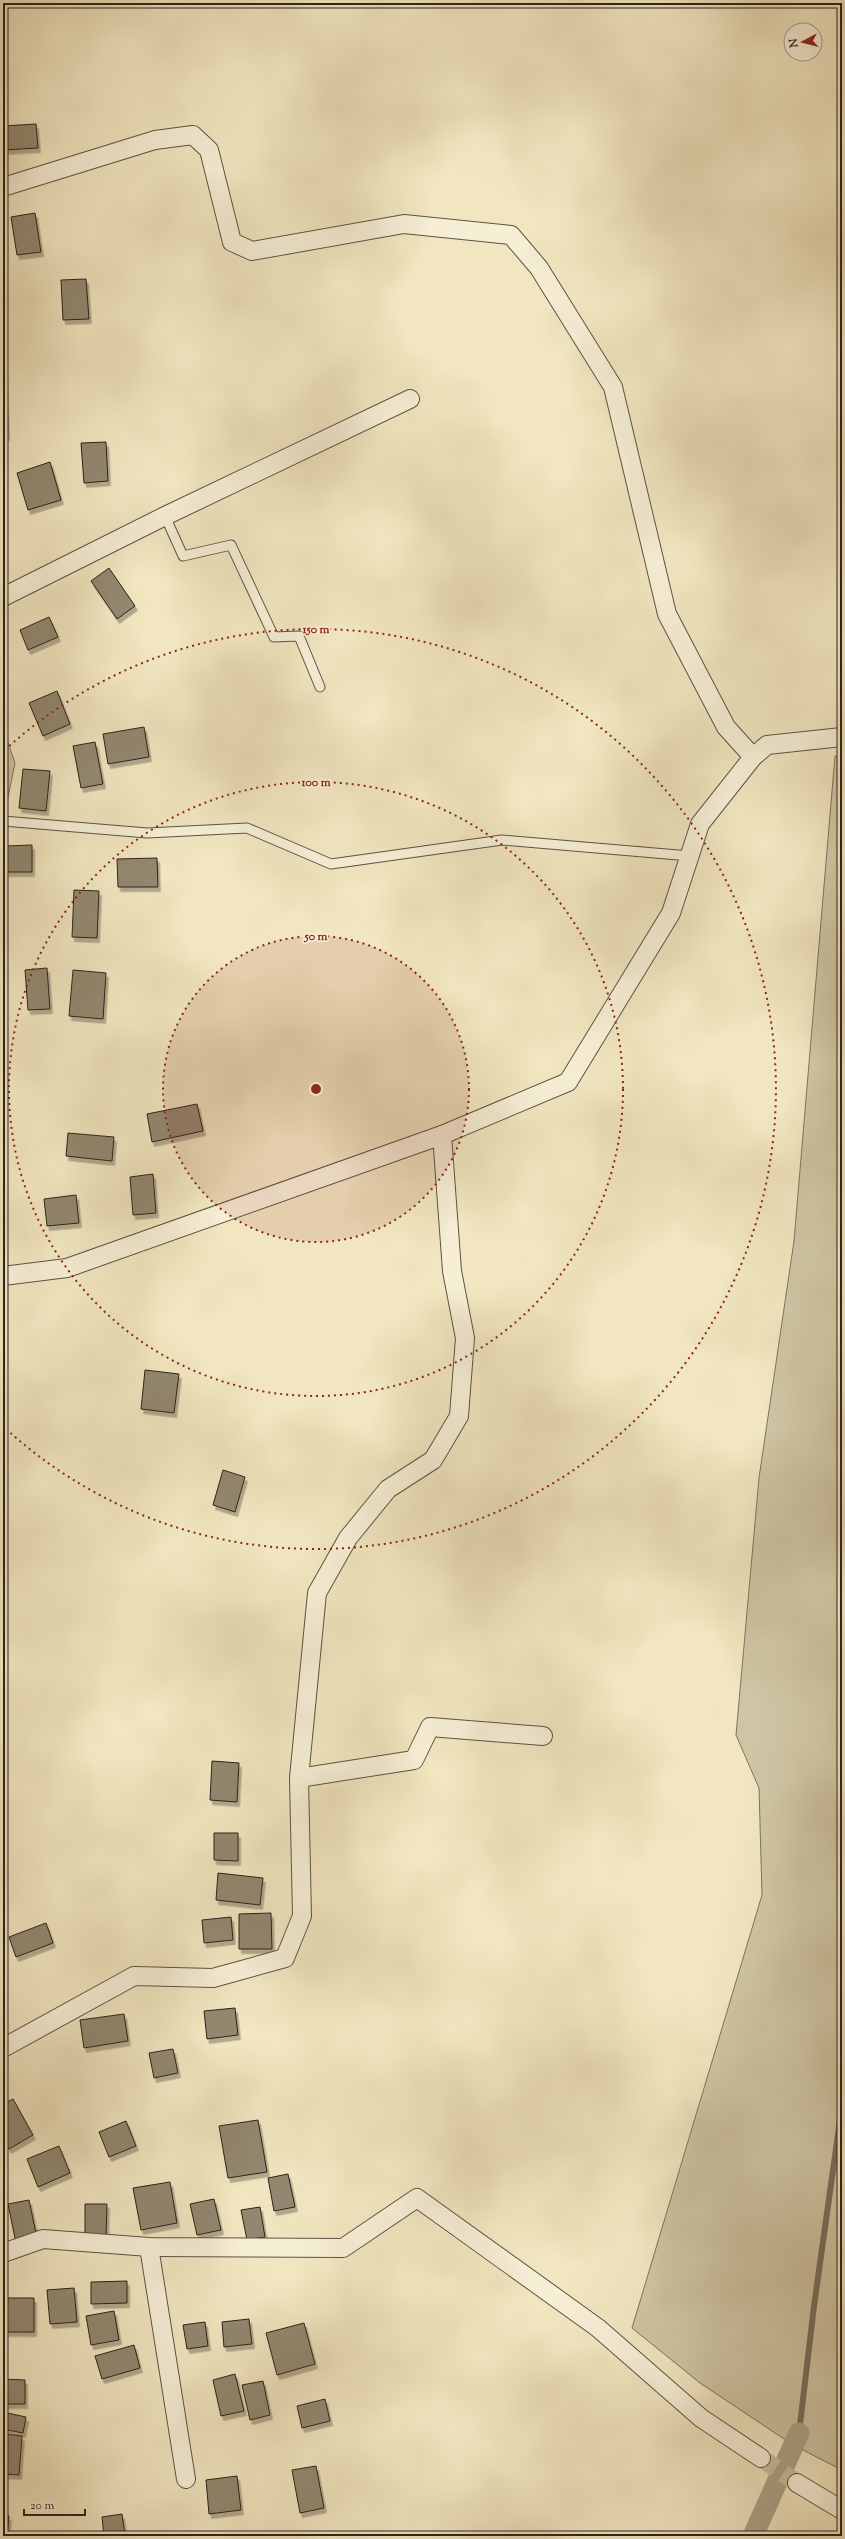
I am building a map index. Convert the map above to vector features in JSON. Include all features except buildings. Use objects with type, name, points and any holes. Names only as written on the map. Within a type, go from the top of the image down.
[{"type":"street","points":[[3,187],[155,140],[193,135],[209,150],[232,242],[252,251],[404,224],[511,235],[539,268],[613,387],[667,614],[726,727],[753,758]]},
{"type":"street","points":[[3,597],[164,516],[410,399]]},
{"type":"street","points":[[3,1276],[66,1268],[442,1135],[568,1082],[671,913],[700,824],[753,758],[767,744],[842,737]]},
{"type":"street","points":[[3,2048],[134,1976],[213,1978],[285,1958],[302,1916],[299,1778],[317,1593],[348,1538],[388,1489],[433,1460],[459,1416],[466,1338],[452,1270],[442,1135]]},
{"type":"street","points":[[299,1778],[414,1760],[430,1727],[543,1736]]},
{"type":"street","points":[[3,2253],[43,2239],[149,2248],[343,2248],[417,2198],[598,2328],[701,2418],[760,2458]]},
{"type":"street","points":[[149,2248],[186,2479]]},
{"type":"street","points":[[797,2483],[842,2510]]},
{"type":"lane","points":[[164,516],[183,556],[231,545],[274,637],[299,636],[320,687]]},
{"type":"lane","points":[[3,822],[147,833],[247,828],[331,864],[502,840],[690,856]]},
{"type":"shaded area","points":[[3,728],[15,763],[6,807],[3,813]]},
{"type":"shaded area","points":[[835,756],[842,756],[842,2470],[793,2445],[700,2383],[632,2328],[762,1895],[759,1788],[736,1735],[759,1478],[794,1241]]},
{"type":"waterway","points":[[799,2433],[814,2306],[842,2106]]},
{"type":"waterway","points":[[753,2536],[799,2433]]},
{"type":"tunnel","points":[[761,2458],[797,2483]]}]
